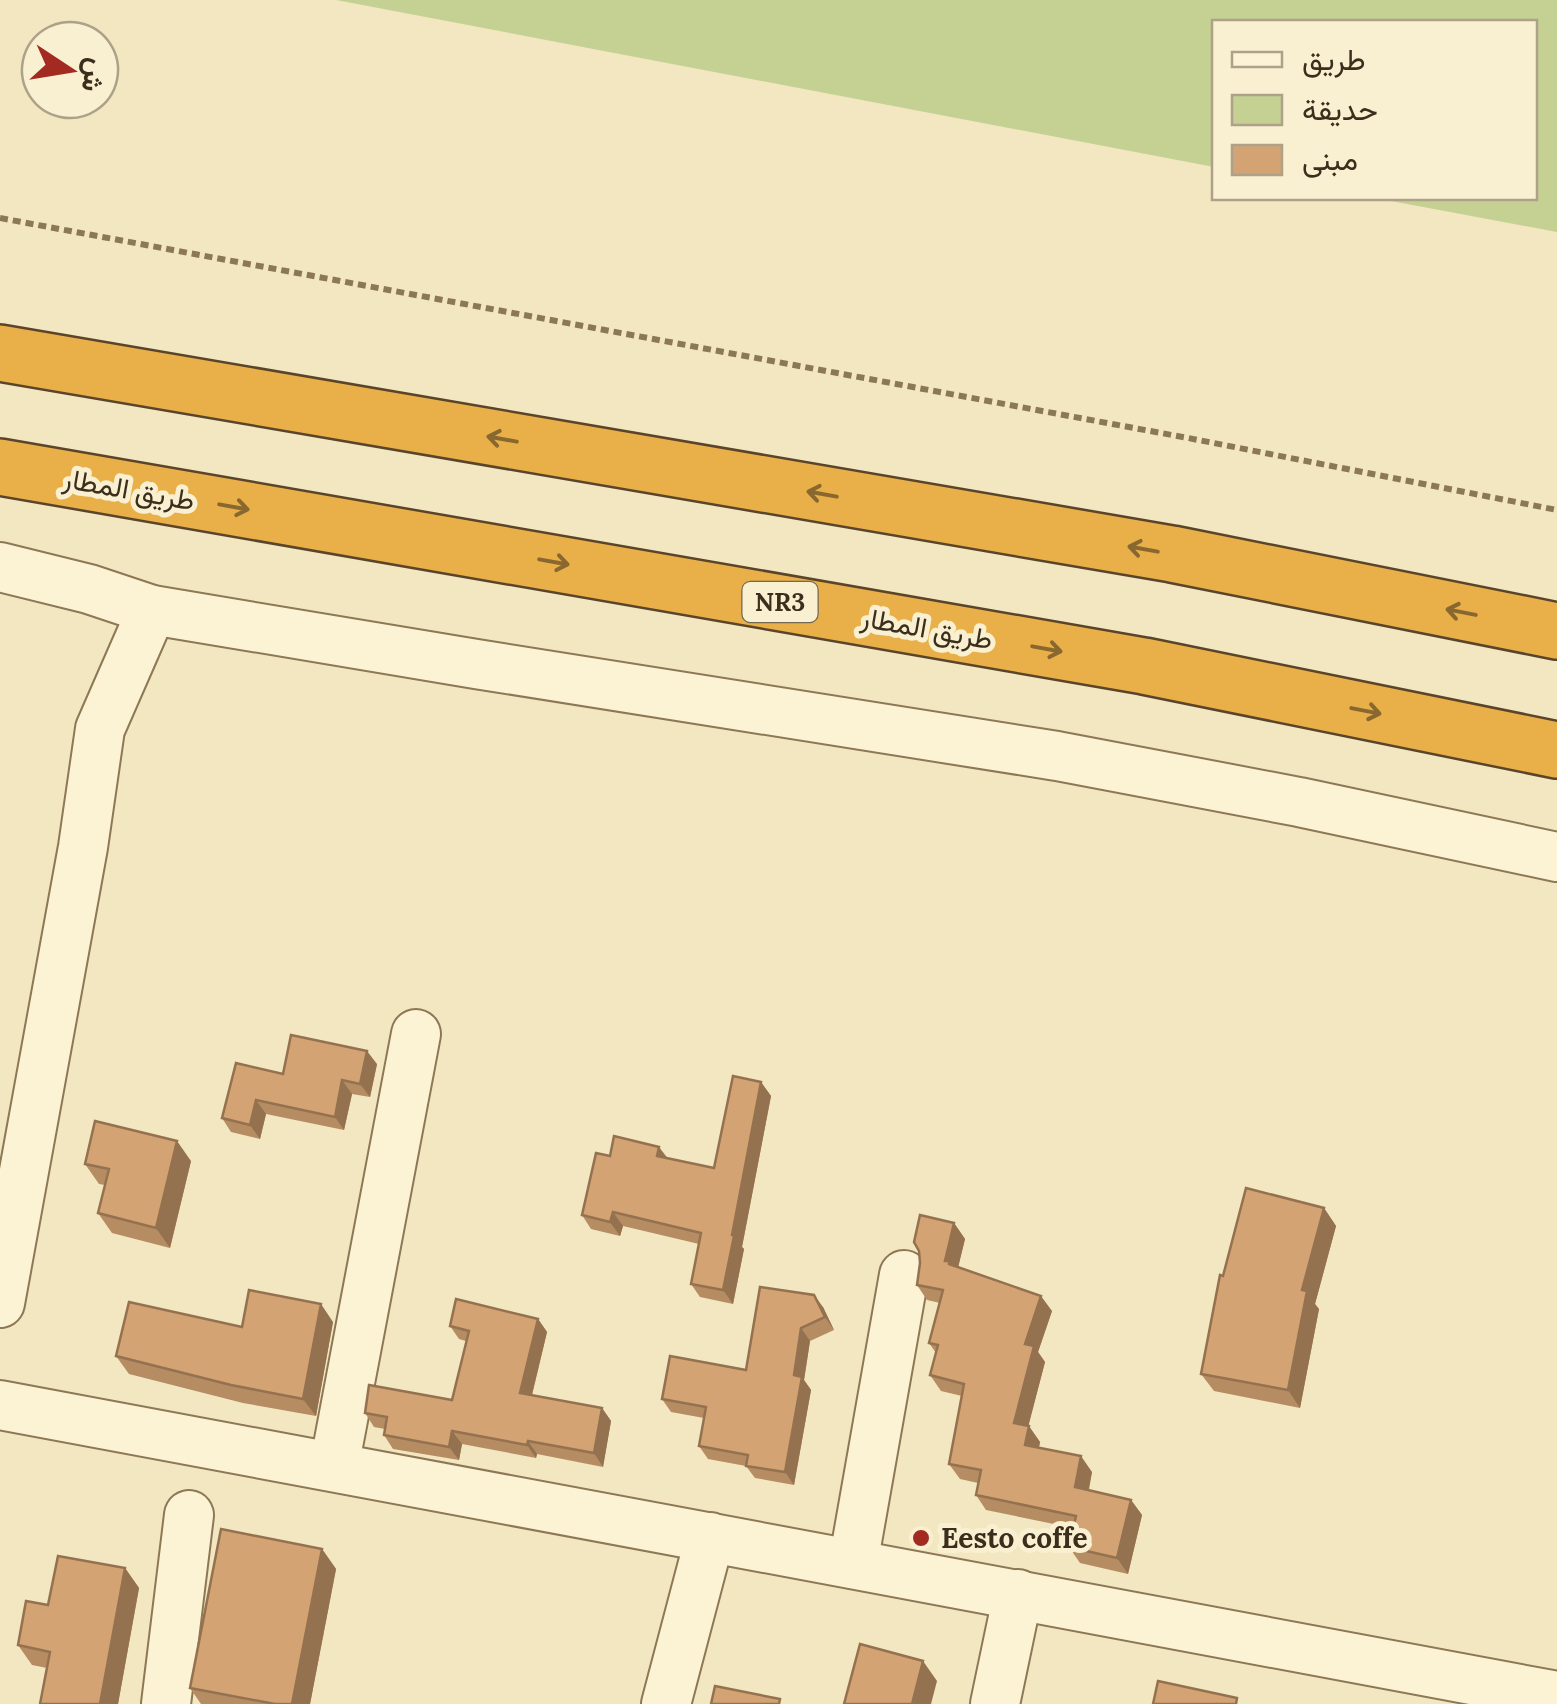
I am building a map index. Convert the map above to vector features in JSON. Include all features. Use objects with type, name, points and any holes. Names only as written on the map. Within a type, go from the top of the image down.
[{"type":"highway","points":[[0,353],[1172,554],[1557,631]]},
{"type":"highway","name":"طريق المطار","points":[[0,467],[1144,666],[1557,750]]},
{"type":"street","points":[[0,567],[89,588],[152,610],[1056,756],[1557,857]]},
{"type":"street","points":[[0,1302],[100,728],[152,610]]},
{"type":"street","points":[[334,1467],[416,1034]]},
{"type":"street","points":[[854,1564],[904,1276]]},
{"type":"street","points":[[0,1405],[1018,1594],[1481,1693],[1557,1696]]},
{"type":"street","points":[[166,1704],[189,1514]]},
{"type":"street","points":[[666,1704],[710,1537]]},
{"type":"street","points":[[995,1704],[1018,1594]]},
{"type":"path","points":[[0,218],[1169,434],[1557,510]]},
{"type":"green space","points":[[336,0],[1557,0],[1557,232],[1386,200],[1537,200],[1537,20],[1212,20],[1212,167]]},
{"type":"building","points":[[291,1035],[367,1051],[360,1084],[342,1080],[335,1117],[256,1100],[250,1125],[222,1118],[236,1063],[283,1074]]},
{"type":"building","points":[[733,1076],[761,1082],[723,1290],[691,1284],[701,1233],[613,1212],[610,1222],[582,1215],[596,1153],[610,1156],[614,1136],[659,1147],[657,1156],[714,1168]]},
{"type":"building","points":[[95,1121],[177,1141],[156,1228],[98,1213],[109,1169],[85,1164]]},
{"type":"building","points":[[1246,1188],[1324,1208],[1302,1290],[1307,1291],[1288,1390],[1201,1374],[1220,1275],[1223,1276]]},
{"type":"building","points":[[920,1215],[954,1223],[945,1261],[949,1264],[1041,1296],[1025,1344],[1034,1346],[1014,1423],[1029,1426],[1025,1445],[1081,1456],[1075,1487],[1131,1500],[1117,1558],[1069,1547],[1076,1516],[976,1495],[981,1470],[949,1464],[964,1384],[930,1375],[938,1345],[929,1343],[943,1290],[917,1285],[920,1263],[914,1242]]},
{"type":"building","points":[[760,1287],[814,1295],[825,1317],[801,1328],[794,1375],[802,1377],[785,1472],[746,1466],[748,1455],[699,1446],[706,1407],[662,1399],[670,1356],[746,1370]]},
{"type":"building","points":[[249,1290],[321,1304],[303,1399],[116,1356],[129,1302],[242,1327]]},
{"type":"building","points":[[456,1299],[538,1319],[520,1393],[602,1408],[594,1453],[452,1431],[449,1447],[384,1435],[387,1417],[365,1413],[369,1385],[452,1400],[469,1331],[450,1326]]},
{"type":"building","points":[[221,1529],[322,1549],[292,1704],[190,1688]]},
{"type":"building","points":[[58,1556],[125,1568],[100,1704],[40,1704],[50,1652],[18,1645],[26,1601],[48,1605]]},
{"type":"building","points":[[860,1644],[923,1661],[912,1704],[844,1704]]},
{"type":"building","points":[[1158,1681],[1237,1698],[1236,1704],[1153,1704]]},
{"type":"building","points":[[715,1686],[780,1699],[779,1704],[711,1704]]},
{"type":"place","name":"Eesto coffe","points":[[921,1538]]}]
